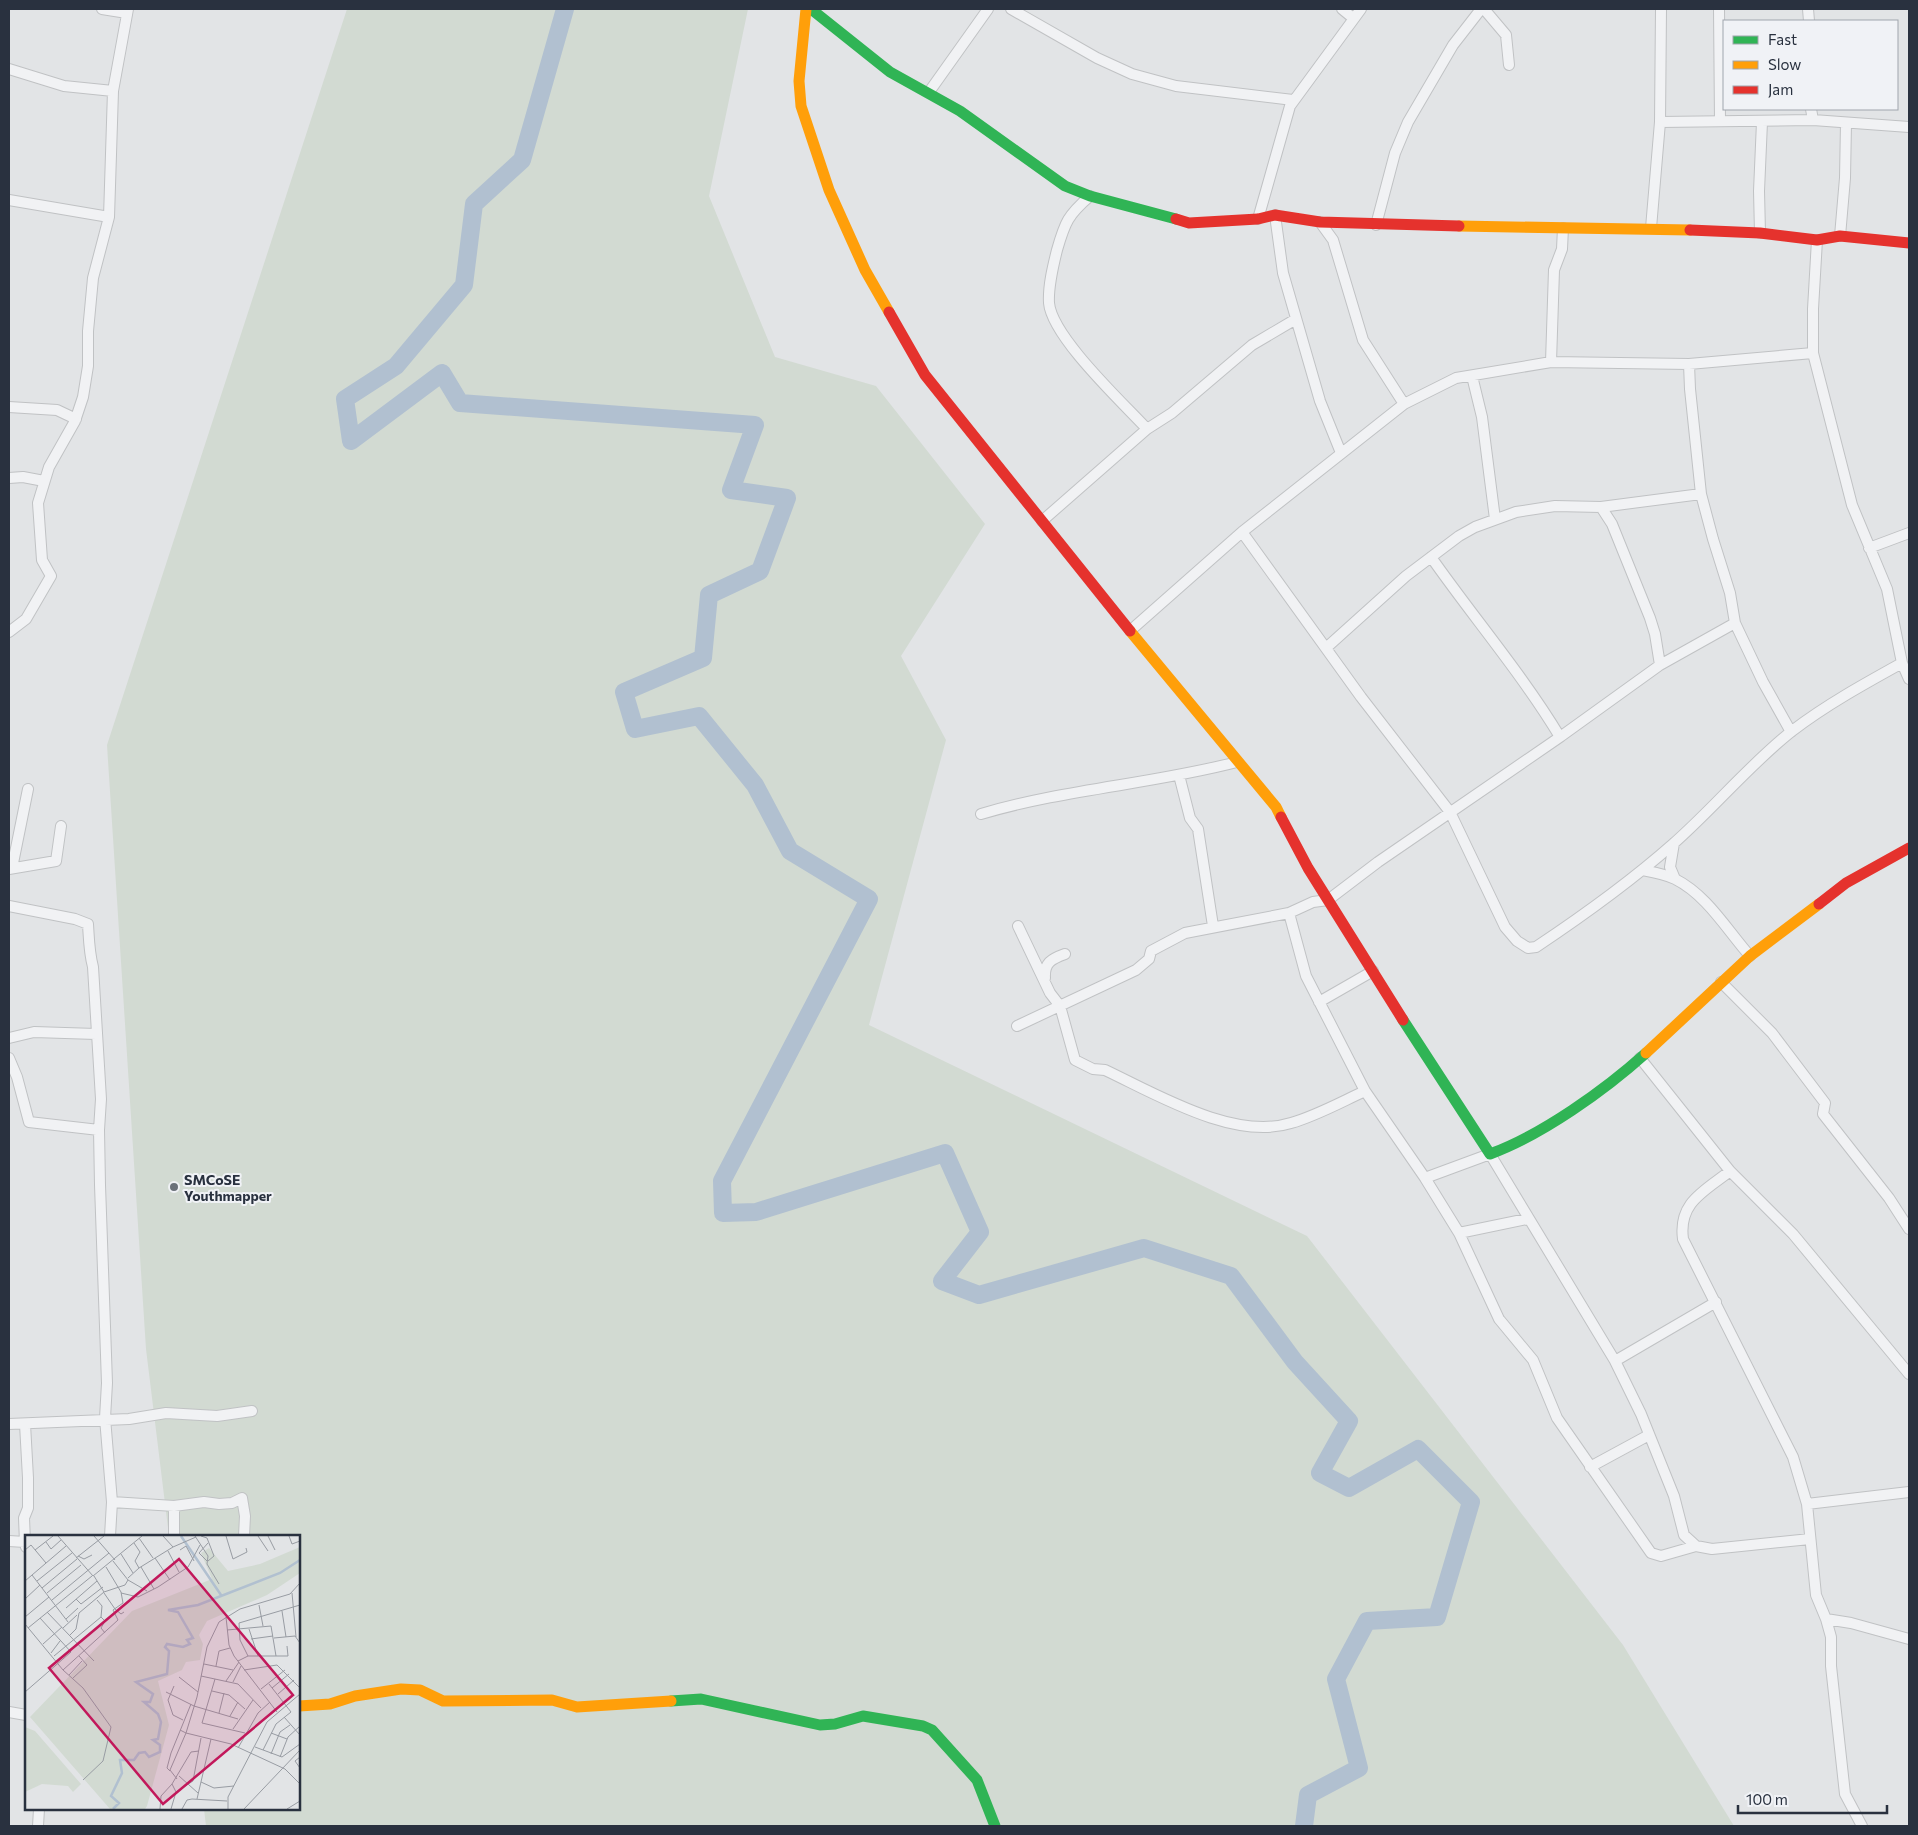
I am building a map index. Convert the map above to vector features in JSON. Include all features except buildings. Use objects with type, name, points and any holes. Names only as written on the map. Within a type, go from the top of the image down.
[{"type":"street","points":[[9,632],[26,619],[51,576],[42,560],[38,535],[38,503],[48,467],[76,419],[83,397],[88,366],[88,331],[94,278],[109,217],[114,91],[128,11],[102,9]]},
{"type":"street","points":[[806,9],[799,65],[801,106],[823,173],[865,270],[924,375],[1237,762],[1276,807],[1297,851],[1434,1070],[1490,1154],[1527,1219],[1615,1362],[1649,1435],[1674,1496],[1684,1535],[1696,1546]]},
{"type":"street","points":[[811,9],[890,72],[929,92],[960,111],[1040,170],[1065,186],[1090,196],[1190,223],[1258,219],[1275,215],[1320,222],[1355,222],[1376,225],[1651,228],[1760,233],[1817,240],[1840,236],[1909,242]]},
{"type":"street","points":[[929,92],[988,9]]},
{"type":"street","points":[[1011,9],[1097,58],[1132,74],[1176,86],[1293,100]]},
{"type":"street","points":[[1342,9],[1354,18]]},
{"type":"street","points":[[1258,219],[1286,114],[1293,100],[1361,9]]},
{"type":"street","points":[[1376,225],[1395,153],[1408,122],[1453,45],[1482,9],[1506,35],[1509,65]]},
{"type":"street","points":[[1651,228],[1660,122],[1661,9]]},
{"type":"street","points":[[1719,9],[1720,121]]},
{"type":"street","points":[[9,70],[64,86],[114,91]]},
{"type":"street","points":[[1811,110],[1813,120]]},
{"type":"street","points":[[1660,122],[1813,120],[1909,127]]},
{"type":"street","points":[[1760,233],[1759,191],[1762,122]]},
{"type":"street","points":[[1840,236],[1845,178],[1846,123]]},
{"type":"street","points":[[1090,196],[1070,213],[1060,236],[1053,267],[1049,304],[1058,325],[1075,351],[1092,372],[1147,429]]},
{"type":"street","points":[[9,200],[109,217]]},
{"type":"street","points":[[1275,215],[1283,273],[1320,401],[1341,453]]},
{"type":"street","points":[[1320,222],[1333,240],[1363,340],[1404,404]]},
{"type":"street","points":[[1550,362],[1554,270],[1562,248],[1563,228]]},
{"type":"street","points":[[1817,240],[1813,309],[1813,353],[1850,496],[1869,548],[1887,589],[1902,663],[1909,679]]},
{"type":"street","points":[[1042,521],[1147,429],[1172,413],[1252,344],[1296,319]]},
{"type":"street","points":[[1131,630],[1242,532],[1404,404],[1456,378],[1550,362],[1689,364],[1813,353]]},
{"type":"street","points":[[1689,364],[1702,494],[1713,539],[1730,593],[1735,622],[1791,732]]},
{"type":"street","points":[[1472,376],[1482,417],[1495,519]]},
{"type":"street","points":[[9,407],[57,410],[76,419]]},
{"type":"street","points":[[9,478],[23,476],[44,481]]},
{"type":"street","points":[[1326,648],[1406,576],[1459,536],[1495,519],[1516,512],[1555,506],[1601,507],[1702,494]]},
{"type":"street","points":[[1601,507],[1612,524],[1650,618],[1655,634],[1660,665]]},
{"type":"street","points":[[1242,532],[1326,648],[1450,812],[1505,927],[1517,941],[1528,948],[1536,947],[1582,917],[1642,870],[1674,843],[1791,732],[1829,705],[1902,663]]},
{"type":"street","points":[[1869,548],[1909,533]]},
{"type":"street","points":[[1431,557],[1464,605],[1540,704],[1560,737]]},
{"type":"street","points":[[1016,1026],[1136,970],[1149,959],[1151,952],[1185,933],[1213,926],[1290,913],[1313,902],[1328,900],[1378,862],[1560,737],[1660,665],[1735,622]]},
{"type":"street","points":[[981,814],[1015,804],[1179,775],[1237,762]]},
{"type":"street","points":[[1179,775],[1190,818],[1198,829],[1213,926]]},
{"type":"street","points":[[28,789],[10,868],[56,862],[61,826]]},
{"type":"street","points":[[1674,843],[1670,867],[1675,879]]},
{"type":"street","points":[[1425,1178],[1501,1151],[1579,1105],[1640,1058],[1750,956],[1846,883],[1909,848]]},
{"type":"street","points":[[1642,870],[1675,879],[1694,892],[1716,914],[1750,956]]},
{"type":"street","points":[[9,906],[75,919],[88,924],[90,941],[88,949],[93,967],[101,1099],[99,1130],[107,1383],[105,1418],[112,1502],[110,1535]]},
{"type":"street","points":[[1290,913],[1306,976],[1365,1091],[1425,1178],[1459,1233],[1500,1319],[1533,1360],[1557,1418],[1653,1554],[1661,1556],[1696,1546],[1712,1549],[1810,1539]]},
{"type":"street","points":[[1018,926],[1045,979],[1050,993],[1060,1006],[1075,1060],[1093,1069],[1105,1070],[1208,1118],[1253,1126],[1291,1124],[1365,1091]]},
{"type":"street","points":[[1045,979],[1044,969],[1049,961],[1065,954]]},
{"type":"street","points":[[1319,1002],[1373,971]]},
{"type":"street","points":[[1721,982],[1772,1033],[1825,1103],[1823,1114],[1889,1198],[1909,1229]]},
{"type":"street","points":[[9,1038],[34,1032],[96,1034]]},
{"type":"street","points":[[9,1058],[17,1077],[29,1122],[99,1130]]},
{"type":"street","points":[[1640,1058],[1730,1171],[1793,1234],[1909,1374]]},
{"type":"street","points":[[1730,1171],[1693,1200],[1683,1216],[1682,1229],[1685,1244],[1787,1443],[1807,1504],[1816,1595],[1831,1637],[1832,1666],[1845,1794],[1862,1826]]},
{"type":"street","points":[[1459,1233],[1527,1219]]},
{"type":"street","points":[[1615,1362],[1716,1302]]},
{"type":"street","points":[[9,1424],[129,1418],[166,1413],[217,1416],[252,1412]]},
{"type":"street","points":[[25,1424],[28,1478],[28,1508],[24,1518],[25,1535]]},
{"type":"street","points":[[1590,1467],[1649,1435]]},
{"type":"street","points":[[1807,1504],[1909,1492]]},
{"type":"street","points":[[112,1502],[174,1506],[204,1502],[232,1503],[242,1498],[245,1516],[244,1535]]},
{"type":"street","points":[[174,1506],[174,1535]]},
{"type":"street","points":[[9,1542],[25,1545]]},
{"type":"street","points":[[1826,1620],[1851,1623],[1909,1639]]},
{"type":"street","points":[[300,1706],[330,1704],[355,1696],[401,1689],[420,1690],[443,1701],[552,1700],[577,1707],[701,1699],[820,1724],[835,1724],[863,1716],[923,1726],[932,1730],[977,1780],[995,1826]]},
{"type":"street","points":[[9,1712],[25,1715]]},
{"type":"street","points":[[38,1826],[39,1810]]},
{"type":"shaded area","points":[[347,9],[748,9],[709,196],[775,357],[876,386],[985,524],[901,656],[946,740],[869,1025],[1307,1236],[1623,1645],[1734,1826],[206,1826],[204,1810],[300,1810],[300,1535],[169,1535],[146,1349],[107,745]]},
{"type":"waterway","points":[[565,9],[522,160],[474,204],[464,285],[396,366],[345,399],[351,441],[442,373],[460,403],[755,425],[731,490],[787,498],[760,571],[709,595],[703,658],[624,692],[635,729],[699,716],[755,785],[790,851],[869,899],[722,1181],[723,1213],[756,1212],[945,1153],[980,1232],[942,1281],[979,1295],[1144,1248],[1231,1276],[1295,1362],[1349,1421],[1320,1473],[1349,1488],[1418,1449],[1471,1502],[1437,1617],[1367,1621],[1336,1679],[1359,1768],[1308,1795],[1304,1826]]},
{"type":"traffic: fast","points":[[811,9],[890,72],[960,111],[1065,186],[1090,196],[1176,219]]},
{"type":"traffic: fast","points":[[1403,1020],[1490,1154],[1531,1135],[1572,1110],[1612,1082],[1646,1053]]},
{"type":"traffic: fast","points":[[671,1701],[701,1699],[820,1725],[835,1724],[863,1716],[923,1726],[932,1730],[977,1780],[995,1826]]},
{"type":"traffic: slow","points":[[806,9],[799,81],[801,106],[829,190],[865,270],[889,312]]},
{"type":"traffic: slow","points":[[1459,226],[1690,230]]},
{"type":"traffic: slow","points":[[1130,631],[1276,807],[1281,817]]},
{"type":"traffic: slow","points":[[1646,1053],[1750,956],[1819,904]]},
{"type":"traffic: slow","points":[[300,1706],[330,1704],[355,1696],[401,1689],[420,1690],[443,1701],[552,1700],[577,1707],[671,1701]]},
{"type":"traffic: jam","points":[[1176,219],[1189,223],[1258,219],[1275,215],[1320,222],[1459,226]]},
{"type":"traffic: jam","points":[[1690,230],[1760,233],[1817,240],[1840,236],[1909,243]]},
{"type":"traffic: jam","points":[[889,312],[925,375],[1130,631]]},
{"type":"traffic: jam","points":[[1281,817],[1308,868],[1403,1020]]},
{"type":"traffic: jam","points":[[1819,904],[1846,883],[1909,848]]},
{"type":"place","name":"SMCoSE Youthmapper","points":[[174,1187]]}]
